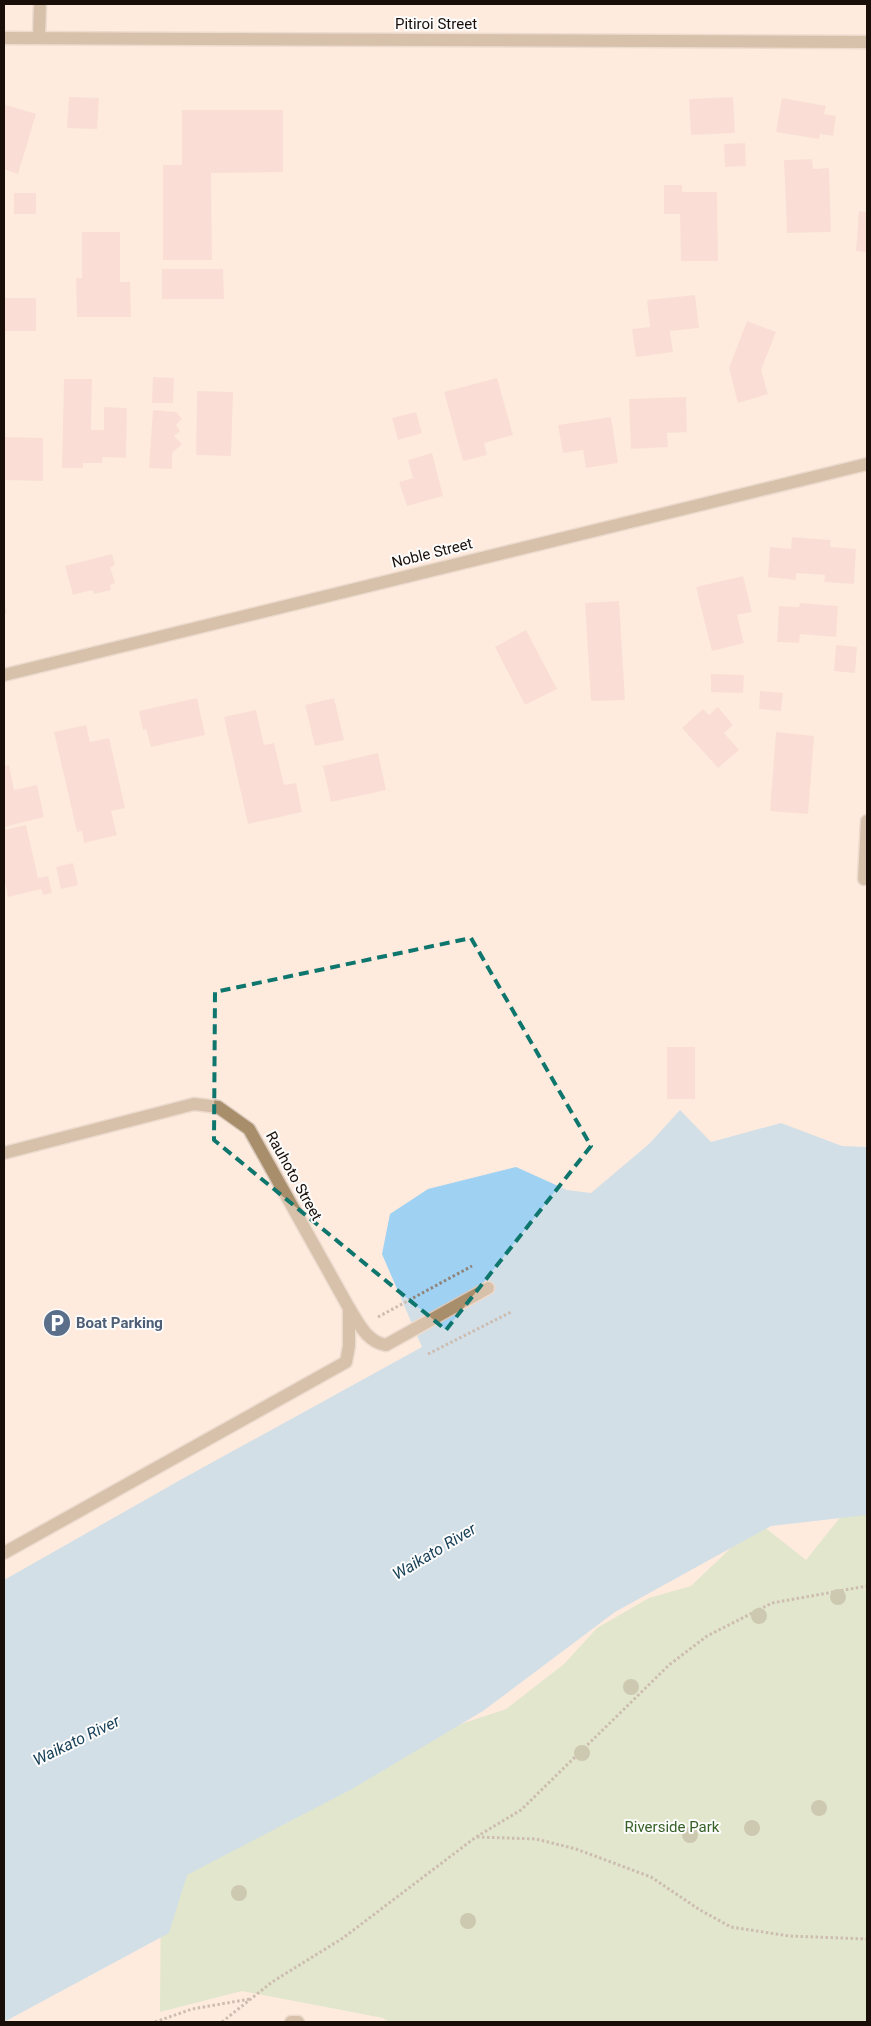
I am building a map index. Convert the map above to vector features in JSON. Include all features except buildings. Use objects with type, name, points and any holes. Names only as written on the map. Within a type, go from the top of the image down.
[{"type":"street","points":[[38,38],[40,4]]},
{"type":"street","name":"Pitiroi Street","points":[[4,38],[867,42]]},
{"type":"street","name":"Noble Street","points":[[4,674],[867,464]]},
{"type":"street","points":[[864,879],[867,821]]},
{"type":"street","name":"Rauhoto Street","points":[[4,1153],[194,1104],[218,1107],[249,1129],[349,1308],[369,1338],[379,1344],[386,1345],[488,1288]]},
{"type":"street","points":[[4,1553],[346,1362],[349,1346],[349,1308]]},
{"type":"street","points":[[291,2022],[298,2022]]},
{"type":"path","points":[[378,1317],[472,1266]]},
{"type":"path","points":[[428,1354],[511,1312]]},
{"type":"path","points":[[222,2022],[272,1982],[343,1938],[476,1836],[521,1810],[669,1664],[707,1636],[772,1603],[867,1586]]},
{"type":"path","points":[[476,1836],[536,1839],[576,1849],[651,1877],[700,1910],[731,1927],[790,1936],[867,1940]]},
{"type":"path","points":[[155,2022],[192,2009],[250,1999]]},
{"type":"highlighted area","points":[[471,938],[591,1146],[446,1330],[214,1140],[215,992]]},
{"type":"green space","name":"Riverside Park","points":[[847,1509],[867,1515],[867,2022],[388,2022],[383,2018],[242,1991],[160,2012],[161,1889],[395,1746],[506,1709],[564,1664],[597,1628],[649,1598],[691,1586],[758,1522],[806,1560]]},
{"type":"water","name":"Waikato River","points":[[680,1110],[711,1142],[781,1123],[842,1146],[867,1147],[867,1515],[771,1526],[615,1612],[483,1711],[352,1789],[187,1875],[169,1933],[4,2022],[4,1580],[182,1479],[422,1347],[382,1254],[390,1214],[428,1189],[516,1167],[567,1190],[591,1193],[649,1144]]},
{"type":"place","name":"Boat Parking","points":[[57,1323]]}]
